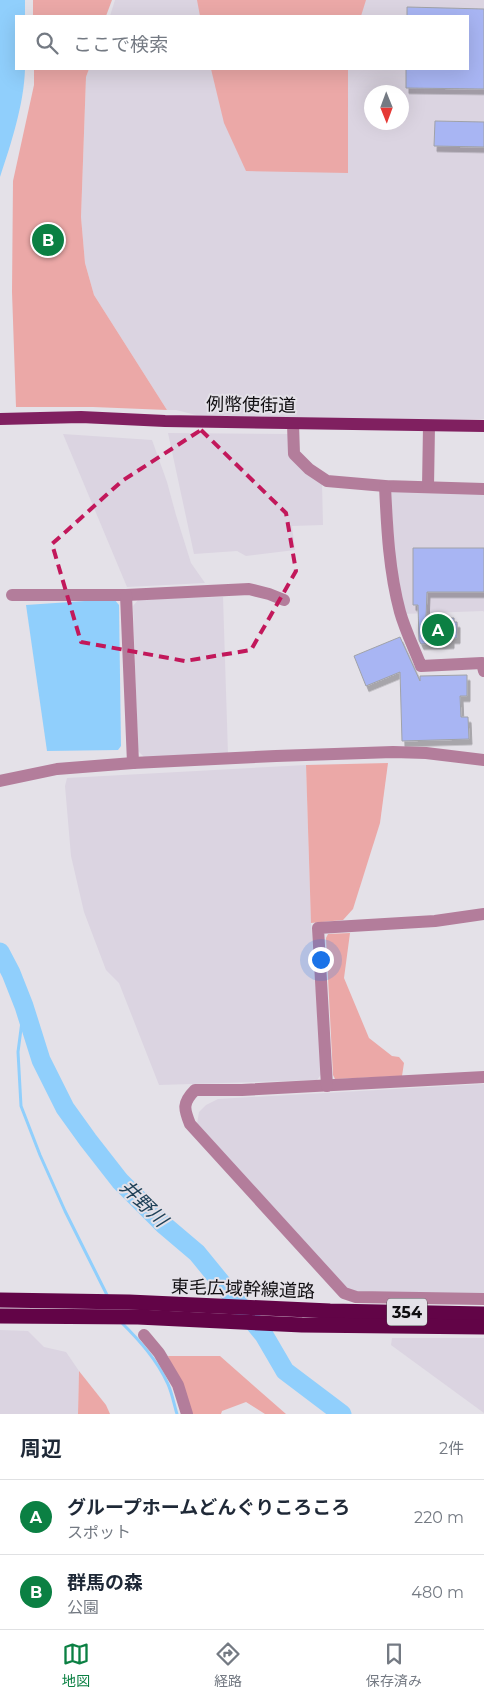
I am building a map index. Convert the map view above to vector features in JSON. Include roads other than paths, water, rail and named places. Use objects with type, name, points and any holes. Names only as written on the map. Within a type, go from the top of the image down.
[{"type":"highway","name":"東毛広域幹線道路","points":[[0,1300],[129,1302],[330,1311],[484,1314]]},
{"type":"highway","name":"東毛広域幹線道路","points":[[0,1316],[138,1317],[343,1326],[484,1327]]},
{"type":"main road","name":"例幣使街道","points":[[0,419],[81,418],[293,424],[484,426]]},
{"type":"street","points":[[293,424],[294,454],[309,469],[327,480],[385,486],[484,489]]},
{"type":"street","points":[[428,487],[429,426]]},
{"type":"street","points":[[385,486],[387,536],[391,571],[400,613],[421,666],[482,663],[484,671]]},
{"type":"street","points":[[12,595],[126,596],[249,589],[284,600]]},
{"type":"street","points":[[126,596],[133,762]]},
{"type":"street","points":[[0,781],[57,769],[133,762],[393,752],[426,753],[484,760]]},
{"type":"street","points":[[327,1086],[318,928],[435,921],[484,914]]},
{"type":"street","points":[[484,1078],[195,1090],[184,1105],[190,1124],[344,1293],[356,1297],[484,1299]]},
{"type":"street","points":[[144,1334],[159,1353],[178,1385],[187,1414]]},
{"type":"water","points":[[0,0],[25,0],[25,15],[15,15],[15,70],[25,70],[24,82],[20,110],[0,177]]},
{"type":"water","points":[[114,599],[119,605],[121,746],[118,750],[47,751],[26,605]]},
{"type":"waterway","name":"井野川","points":[[0,952],[11,973],[24,1006],[41,1060],[65,1108],[88,1140],[120,1181],[164,1225],[197,1253],[264,1335],[285,1371],[342,1414]]},
{"type":"waterway","points":[[24,1006],[18,1052],[21,1106],[65,1211],[108,1297]]},
{"type":"waterway","points":[[121,1322],[141,1344],[164,1375],[177,1414]]},
{"type":"place","name":"群馬の森","points":[[48,240]]},
{"type":"place","name":"グループホームどんぐりころころ","points":[[438,630]]}]
